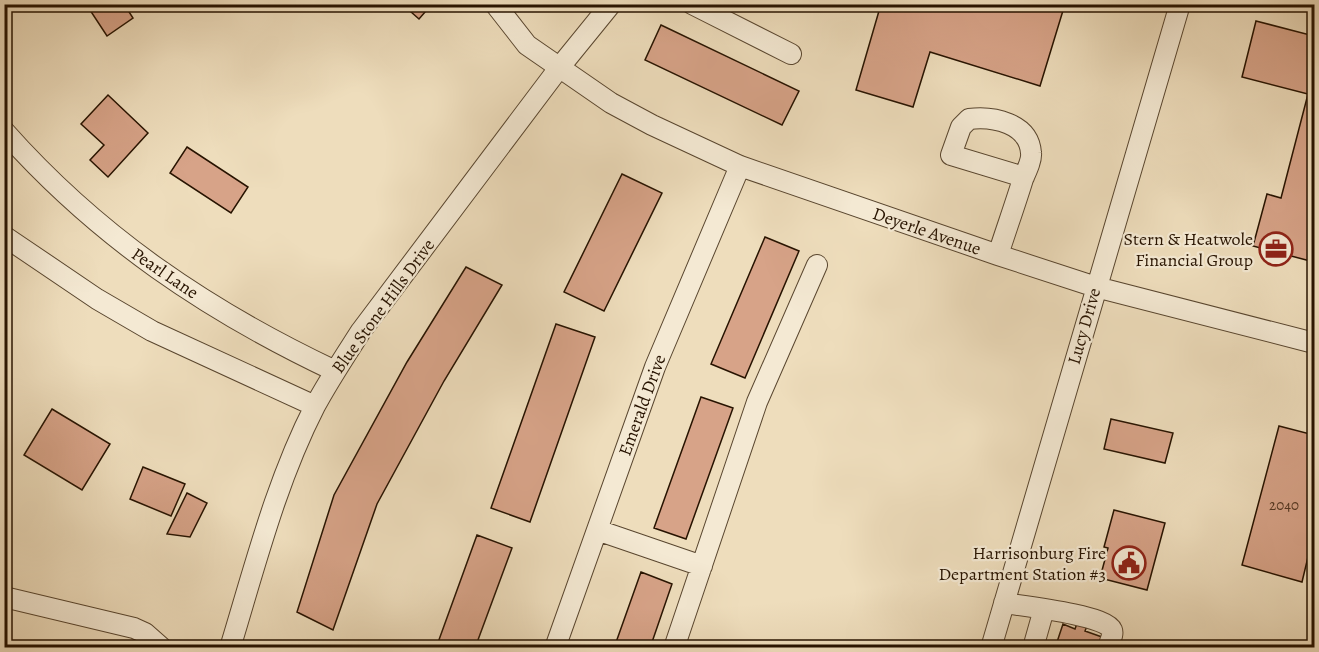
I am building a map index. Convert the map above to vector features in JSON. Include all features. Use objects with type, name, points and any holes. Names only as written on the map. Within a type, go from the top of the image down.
[{"type":"street","name":"Deyerle Avenue","points":[[495,4],[527,45],[611,104],[740,166],[998,255],[1096,286],[1314,343]]},
{"type":"street","name":"Blue Stone Hills Drive","points":[[230,648],[268,520],[291,458],[315,406],[335,371],[361,331],[559,68],[611,4]]},
{"type":"street","points":[[692,4],[792,54]]},
{"type":"street","name":"Lucy Drive","points":[[991,648],[1180,4]]},
{"type":"street","name":"Pearl Lane","points":[[8,143],[132,251],[205,300],[287,348],[335,371]]},
{"type":"street","name":"Emerald Drive","points":[[555,648],[660,356],[740,166]]},
{"type":"street","points":[[998,255],[1024,177]]},
{"type":"street","points":[[4,236],[88,293],[144,326],[190,350],[315,406]]},
{"type":"street","points":[[674,648],[757,402],[817,265]]},
{"type":"street","points":[[597,530],[702,566]]},
{"type":"street","points":[[4,597],[134,628],[145,633],[162,648]]},
{"type":"street","points":[[1004,603],[1085,616],[1104,622],[1111,627],[1113,633],[1108,648]]},
{"type":"street","points":[[1033,648],[1044,609]]},
{"type":"building","points":[[86,4],[124,4],[133,18],[107,36]]},
{"type":"building","points":[[402,4],[432,4],[419,19]]},
{"type":"building","points":[[881,4],[1065,4],[1040,86],[930,52],[913,107],[856,90]]},
{"type":"building","points":[[1256,21],[1314,36],[1314,262],[1253,246],[1267,194],[1281,198],[1308,94],[1242,77]]},
{"type":"building","points":[[661,25],[799,91],[782,125],[645,60]]},
{"type":"building","points":[[108,95],[148,133],[108,177],[90,160],[104,145],[81,124]]},
{"type":"building","points":[[187,147],[248,187],[231,213],[170,173]]},
{"type":"building","points":[[622,174],[662,193],[604,311],[564,292]]},
{"type":"building","points":[[765,237],[799,251],[745,378],[711,364]]},
{"type":"building","points":[[466,267],[502,285],[444,381],[377,504],[333,630],[297,612],[334,495],[407,362]]},
{"type":"building","points":[[556,324],[595,337],[530,522],[491,508]]},
{"type":"building","points":[[701,397],[733,408],[686,539],[654,528]]},
{"type":"building","points":[[52,409],[110,444],[82,490],[24,455]]},
{"type":"building","points":[[1111,419],[1173,433],[1165,463],[1104,449]]},
{"type":"building","points":[[1279,426],[1314,435],[1314,532],[1302,582],[1242,565]]},
{"type":"building","points":[[143,467],[185,484],[171,516],[130,499]]},
{"type":"building","points":[[187,493],[207,503],[190,537],[167,534]]},
{"type":"building","name":"Harrisonburg Fire Department Station #3","points":[[1114,510],[1165,523],[1147,590],[1100,578],[1108,548],[1104,547]]},
{"type":"building","points":[[477,535],[512,548],[475,648],[436,648]]},
{"type":"building","points":[[641,572],[672,584],[650,648],[614,648]]},
{"type":"building","points":[[1079,618],[1089,621],[1085,631],[1102,637],[1099,648],[1055,648],[1063,624],[1075,629]]},
{"type":"place","name":"Stern & Heatwole Financial Group","points":[[1276,249]]},
{"type":"place","name":"Harrisonburg Fire Department Station #3","points":[[1129,563]]}]
